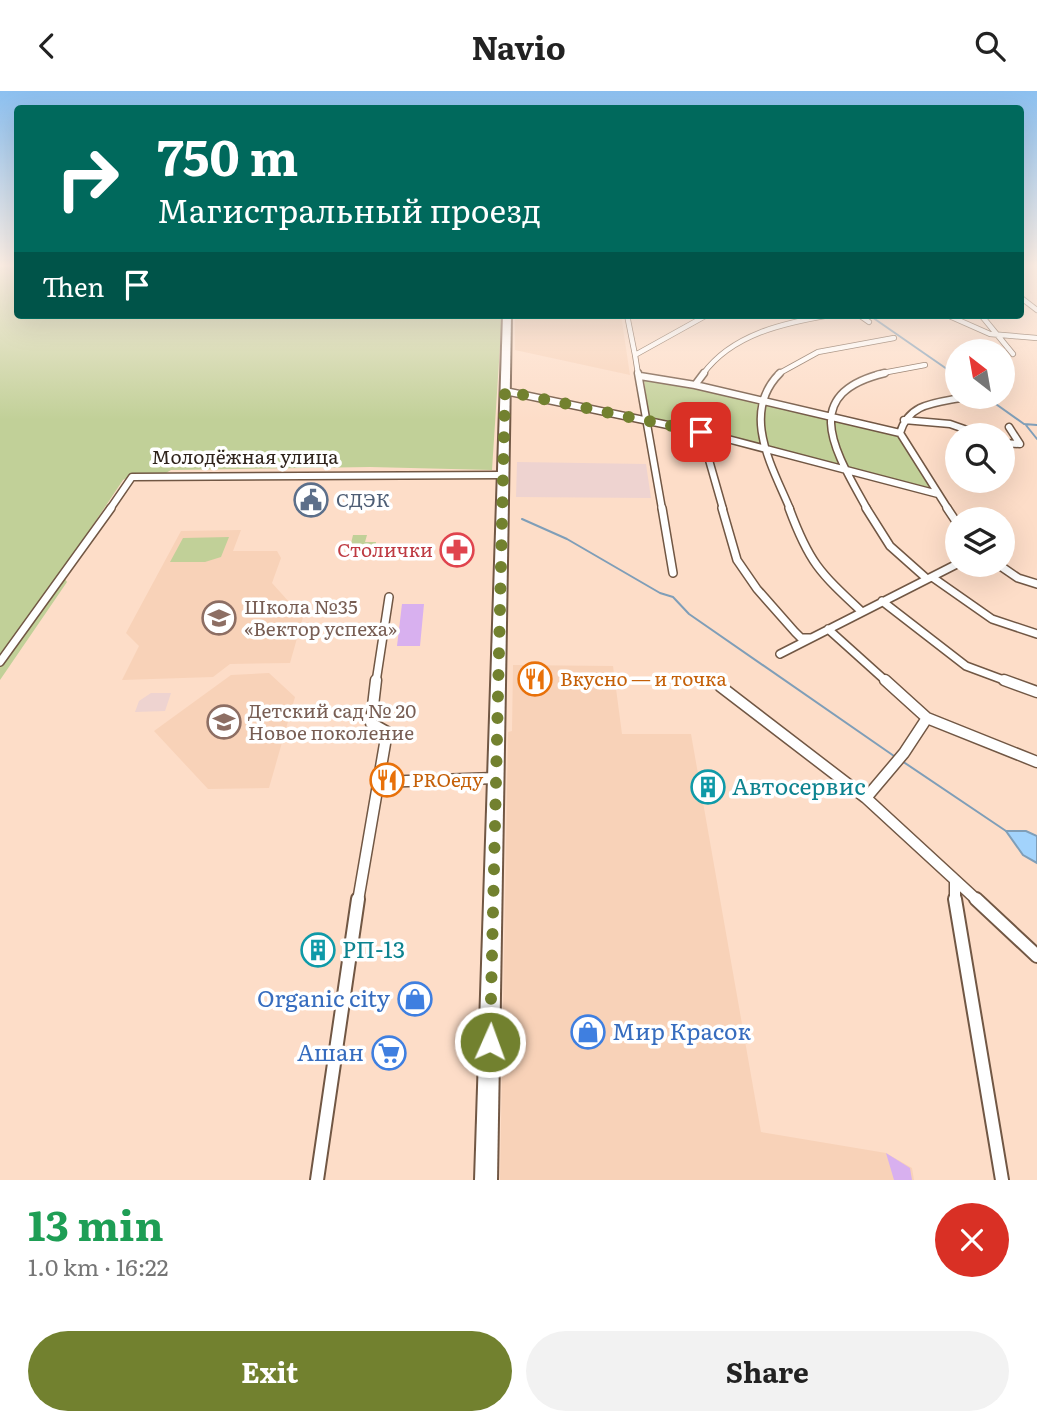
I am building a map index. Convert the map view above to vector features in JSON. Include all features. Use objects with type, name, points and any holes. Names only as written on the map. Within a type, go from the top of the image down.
[{"type":"main road","points":[[486,1180],[506,319]]},
{"type":"street","points":[[628,319],[673,573]]},
{"type":"street","points":[[635,355],[700,319]]},
{"type":"street","points":[[695,385],[708,365],[739,341],[780,325],[810,319]]},
{"type":"street","points":[[865,319],[869,322]]},
{"type":"street","points":[[954,319],[976,332],[1002,338],[1037,338]]},
{"type":"street","points":[[985,319],[1002,338]]},
{"type":"street","points":[[861,611],[806,551],[764,447],[760,425],[761,400],[778,374],[799,360],[841,346],[894,338]]},
{"type":"street","points":[[925,365],[879,374],[855,383],[837,397],[829,417],[833,435],[886,542],[929,578],[992,619],[1037,634]]},
{"type":"street","points":[[640,376],[695,385],[900,433],[947,507]]},
{"type":"street","points":[[505,391],[647,419],[938,494]]},
{"type":"street","points":[[900,433],[904,420],[921,406],[945,401]]},
{"type":"street","points":[[904,420],[945,424]]},
{"type":"street","points":[[701,432],[737,560],[757,589],[795,632],[801,638],[810,638]]},
{"type":"street","name":"Молодёжная улица","points":[[0,662],[51,587],[67,572],[127,480],[134,476],[503,475]]},
{"type":"street","points":[[780,654],[945,570]]},
{"type":"street","points":[[1015,576],[1037,584]]},
{"type":"street","points":[[317,1180],[387,732],[371,723],[370,718],[389,597]]},
{"type":"street","points":[[882,601],[966,666],[1037,692]]},
{"type":"street","points":[[828,629],[927,718],[1037,762]]},
{"type":"street","points":[[720,686],[866,799],[1037,956]]},
{"type":"street","points":[[866,799],[901,757],[927,718]]},
{"type":"street","points":[[378,782],[496,778]]},
{"type":"street","points":[[955,880],[953,887],[1002,1180]]},
{"type":"shaded area","points":[[515,319],[622,319],[630,375],[515,350]]},
{"type":"shaded area","points":[[517,462],[646,464],[651,498],[516,497]]},
{"type":"shaded area","name":"Школа №35 «Вектор успеха»","points":[[241,530],[233,551],[277,551],[281,558],[272,583],[290,603],[307,603],[290,663],[230,664],[213,677],[122,680],[139,646],[126,633],[181,531]]},
{"type":"shaded area","points":[[513,665],[613,666],[622,734],[691,734],[761,1132],[886,1153],[912,1168],[914,1180],[500,1180],[508,732],[512,731]]},
{"type":"shaded area","points":[[269,673],[295,697],[269,788],[208,789],[154,731],[231,675]]},
{"type":"shaded area","points":[[151,693],[171,693],[165,711],[135,712],[139,701]]},
{"type":"green space","points":[[0,318],[502,319],[492,470],[370,467],[171,470],[166,473],[134,474],[123,480],[61,573],[67,582],[0,680]]},
{"type":"green space","points":[[647,378],[900,435],[931,488],[649,418],[644,380]]},
{"type":"green space","points":[[353,535],[367,535],[365,542],[376,542],[374,556],[348,556]]},
{"type":"green space","points":[[229,537],[221,557],[205,562],[170,562],[183,538]]},
{"type":"water","points":[[1006,831],[1026,831],[1037,836],[1037,863],[1023,855]]},
{"type":"building","points":[[402,604],[424,604],[420,646],[397,646]]},
{"type":"building","name":"Автосервис","points":[[699,774],[712,774],[716,800],[704,799]]},
{"type":"building","name":"РП-13","points":[[310,934],[325,935],[324,942],[331,942],[328,958],[305,958]]},
{"type":"building","points":[[886,1153],[910,1168],[912,1180],[894,1180]]},
{"type":"waterway","points":[[875,319],[945,368]]},
{"type":"waterway","points":[[1003,409],[1025,424]]},
{"type":"waterway","points":[[1025,424],[1037,425]]},
{"type":"waterway","points":[[1025,424],[1037,439]]},
{"type":"waterway","points":[[522,519],[567,539],[660,593],[673,597],[689,614],[894,756]]},
{"type":"waterway","points":[[902,761],[1006,831]]},
{"type":"place","name":"СДЭК","points":[[311,500]]},
{"type":"place","name":"Столички","points":[[457,550]]},
{"type":"place","name":"Школа №35 «Вектор успеха»","points":[[219,618]]},
{"type":"place","name":"Вкусно — и точка","points":[[535,679]]},
{"type":"place","name":"Детский сад № 20 Новое поколение","points":[[224,722]]},
{"type":"place","name":"PROеду","points":[[387,780]]},
{"type":"place","name":"Автосервис","points":[[708,787]]},
{"type":"place","name":"РП-13","points":[[318,950]]},
{"type":"place","name":"Organic city","points":[[415,999]]},
{"type":"place","name":"Мир Красок","points":[[588,1032]]},
{"type":"place","name":"Ашан","points":[[389,1053]]},
{"type":"route","points":[[490,1042],[505,391],[701,432]]}]
